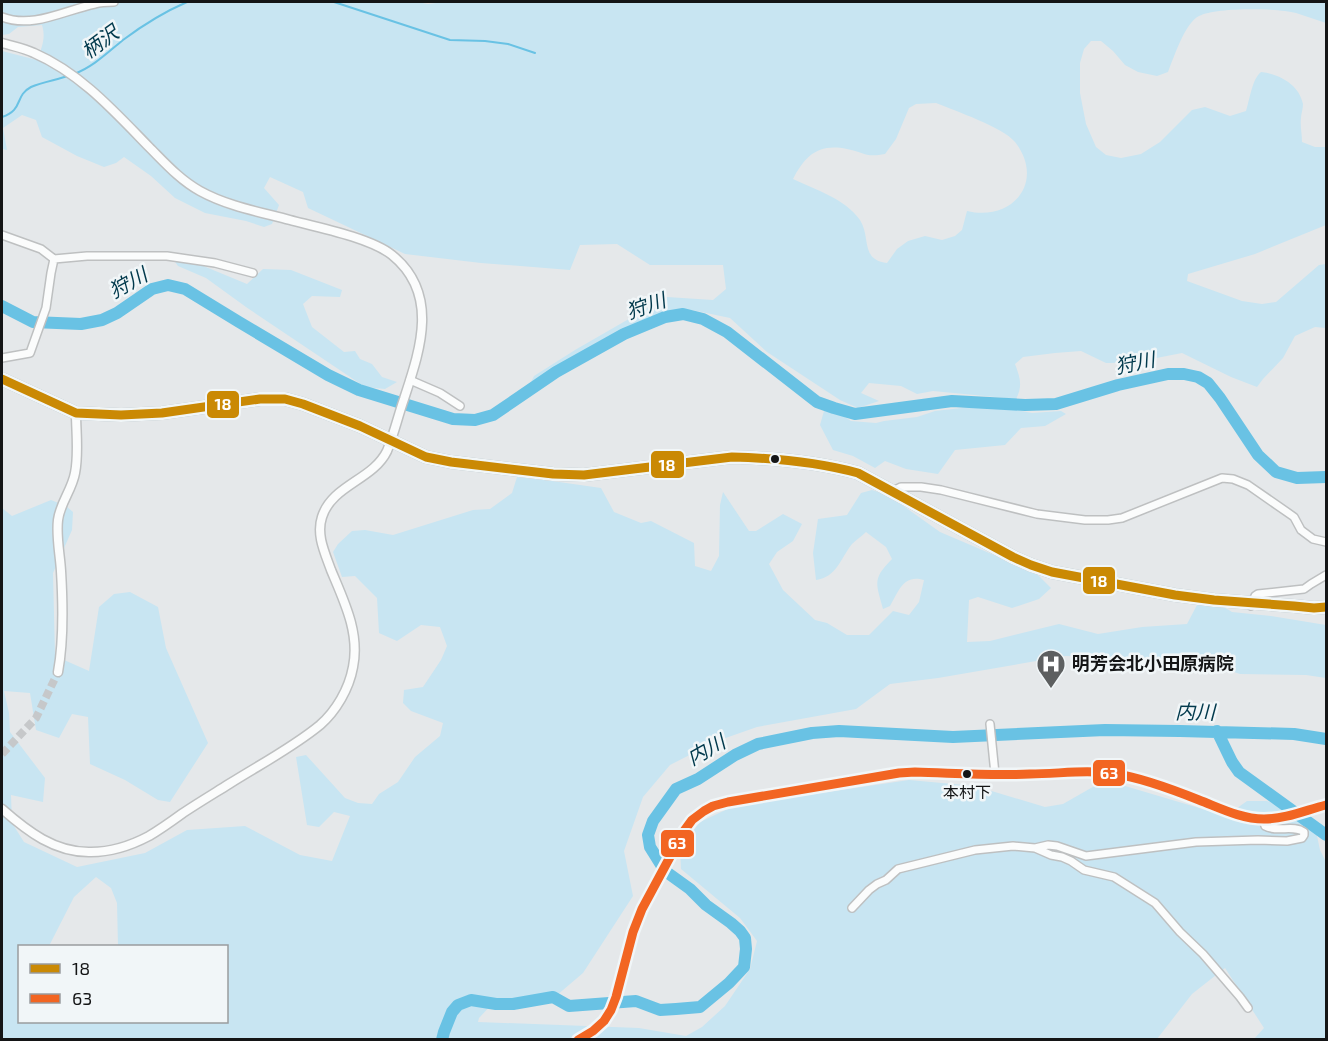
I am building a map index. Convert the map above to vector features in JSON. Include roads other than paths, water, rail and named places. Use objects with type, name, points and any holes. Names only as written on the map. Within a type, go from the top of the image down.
[{"type":"main road","points":[[2,379],[76,413],[162,414],[260,399],[285,399],[392,435],[426,457],[553,474],[584,475],[732,457],[838,467],[858,473],[1013,557],[1041,568],[1175,595],[1251,605],[1326,607]]},
{"type":"main road","points":[[578,1040],[593,1031],[604,1021],[611,1010],[633,932],[652,887],[692,820],[713,806],[899,773],[1031,774],[1079,771],[1119,774],[1188,796],[1228,812],[1253,818],[1268,819],[1288,816],[1326,805]]},
{"type":"street","points":[[2,17],[22,21],[43,19],[97,3],[114,2]]},
{"type":"street","points":[[2,43],[31,51],[84,83],[178,176],[203,193],[241,207],[354,238],[391,254],[407,271],[417,288],[422,304],[423,327],[409,384],[385,454],[376,466],[341,491],[327,506],[321,518],[319,530],[323,549],[349,614],[355,636],[353,668],[348,685],[337,706],[321,724],[288,748],[147,837],[119,848],[92,852],[66,850],[44,840],[2,809]]},
{"type":"street","points":[[2,235],[41,249],[54,259],[87,256],[167,256],[215,263],[253,273]]},
{"type":"street","points":[[2,358],[30,353],[34,346],[46,308],[54,259]]},
{"type":"street","points":[[409,384],[440,393],[460,406]]},
{"type":"street","points":[[58,672],[62,640],[62,582],[58,520],[60,506],[70,489],[75,474],[76,413]]},
{"type":"street","points":[[893,491],[902,487],[921,487],[1037,514],[1085,520],[1108,520],[1122,518],[1222,478],[1233,479],[1248,485],[1294,517],[1301,530],[1313,539],[1326,542]]},
{"type":"street","points":[[1251,605],[1258,594],[1304,590],[1326,575]]},
{"type":"street","points":[[990,724],[995,774]]},
{"type":"street","points":[[852,908],[869,890],[886,880],[898,869],[975,850],[1013,846],[1035,848],[1057,846],[1086,856],[1196,842],[1287,841],[1302,838],[1304,835],[1300,829],[1269,828],[1265,826],[1268,819]]},
{"type":"street","points":[[1035,848],[1062,857],[1090,872],[1114,877],[1155,903],[1203,954],[1248,1008]]},
{"type":"waterway","name":"柄沢","points":[[74,74],[94,64],[146,24],[187,2]]},
{"type":"waterway","name":"柄沢","points":[[334,2],[450,40],[508,44],[535,53]]},
{"type":"waterway","name":"柄沢","points":[[2,117],[13,111],[22,94],[31,87],[68,76]]},
{"type":"waterway","name":"狩川","points":[[2,306],[33,322],[81,324],[102,320],[117,313],[152,289],[168,285],[185,289],[328,375],[359,390],[453,419],[475,420],[493,415],[556,372],[624,334],[665,317],[683,314],[703,319],[727,332],[817,402],[855,414],[952,401],[1025,405],[1056,404],[1118,385],[1168,374],[1184,374],[1198,377],[1208,383],[1258,455],[1276,472],[1297,478],[1326,477]]},
{"type":"waterway","name":"内川","points":[[442,1040],[452,1012],[458,1005],[471,1000],[513,1004],[553,997],[569,1006],[636,1001],[660,1010],[676,1009],[700,1007],[729,983],[744,967],[745,938],[731,923],[665,871],[650,847],[648,835],[653,821],[676,789],[698,779],[735,755],[758,744],[812,733],[839,731],[953,737],[1105,730],[1180,731],[1294,734],[1326,739]]},
{"type":"waterway","points":[[1217,731],[1239,772],[1326,835]]},
{"type":"tunnel","points":[[2,754],[36,718],[58,672]]},
{"type":"place","name":"明芳会北小田原病院","points":[[1051,690]]},
{"type":"place","name":"本村下","points":[[967,774]]}]
